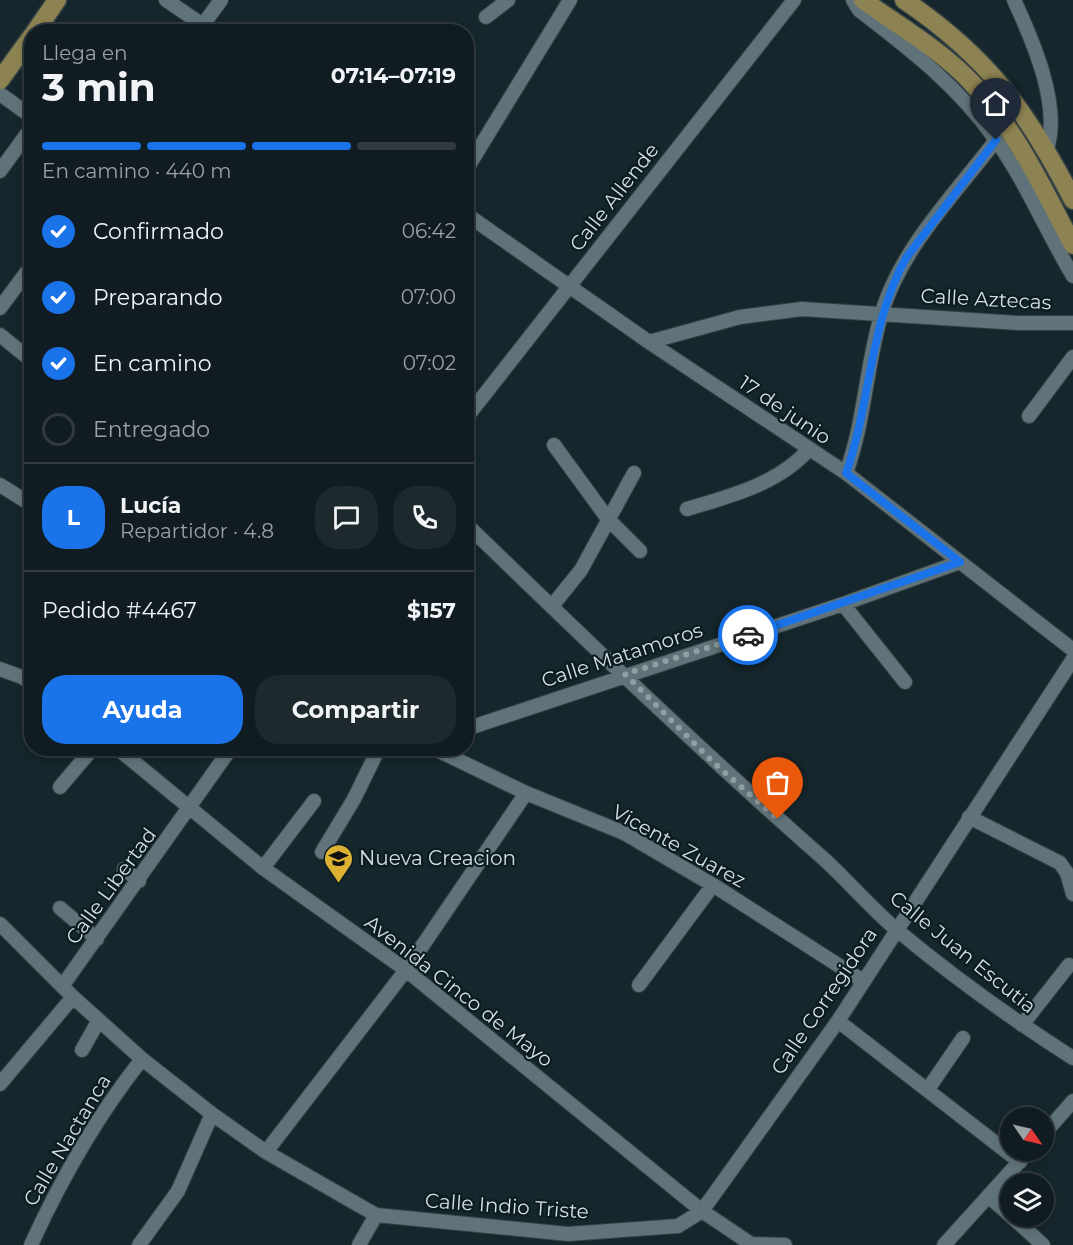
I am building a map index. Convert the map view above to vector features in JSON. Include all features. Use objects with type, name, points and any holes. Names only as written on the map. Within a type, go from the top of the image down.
[{"type":"main road","points":[[40,24],[57,0]]},
{"type":"main road","points":[[862,0],[954,65],[972,83],[1005,123],[1073,245]]},
{"type":"main road","points":[[904,0],[940,25],[1005,87],[1047,150],[1073,200]]},
{"type":"main road","points":[[0,80],[24,47]]},
{"type":"street","points":[[166,0],[198,24]]},
{"type":"street","points":[[208,24],[221,0]]},
{"type":"street","points":[[486,17],[507,0]]},
{"type":"street","points":[[474,157],[570,0]]},
{"type":"street","name":"Calle Allende","points":[[474,408],[794,0]]},
{"type":"street","points":[[853,0],[860,10],[934,68],[965,100],[996,140],[1073,276]]},
{"type":"street","points":[[1018,2],[1050,95],[1052,132],[1047,150]]},
{"type":"street","points":[[0,94],[24,111]]},
{"type":"street","points":[[0,171],[24,138]]},
{"type":"street","points":[[846,473],[854,450],[882,312],[906,258],[996,140]]},
{"type":"street","name":"17 de junio","points":[[474,220],[649,342],[846,473],[1073,650]]},
{"type":"street","points":[[0,308],[24,276]]},
{"type":"street","name":"Calle Aztecas","points":[[649,342],[740,317],[802,309],[882,312],[1019,323],[1073,323]]},
{"type":"street","points":[[0,335],[24,354]]},
{"type":"street","points":[[1029,416],[1073,357]]},
{"type":"street","points":[[554,445],[608,519],[640,551]]},
{"type":"street","points":[[687,509],[747,491],[798,462],[809,449]]},
{"type":"street","points":[[552,606],[581,570],[634,473]]},
{"type":"street","points":[[1,486],[24,500]]},
{"type":"street","name":"Calle Juan Escutia","points":[[474,532],[625,674],[714,763],[846,880],[896,928],[1022,1024],[1073,1058]]},
{"type":"street","name":"Calle Matamoros","points":[[474,726],[625,674],[843,604],[960,562]]},
{"type":"street","points":[[843,604],[905,682]]},
{"type":"street","name":"Calle Corregidora","points":[[702,1211],[838,1021],[896,928],[1073,658]]},
{"type":"street","points":[[0,669],[24,678]]},
{"type":"street","points":[[60,786],[86,756]]},
{"type":"street","name":"Avenida Cinco de Mayo","points":[[127,756],[263,868],[406,970],[702,1211],[752,1244],[785,1245]]},
{"type":"street","points":[[190,810],[226,756]]},
{"type":"street","points":[[322,852],[354,799],[375,756]]},
{"type":"street","name":"Vicente Zuarez","points":[[450,756],[526,793],[624,833],[713,885],[863,981]]},
{"type":"street","points":[[266,1152],[406,970],[526,793]]},
{"type":"street","points":[[263,868],[314,801]]},
{"type":"street","name":"Calle Libertad","points":[[63,985],[190,810]]},
{"type":"street","points":[[969,817],[1060,863],[1067,873],[1073,894]]},
{"type":"street","points":[[124,869],[139,881]]},
{"type":"street","points":[[639,985],[713,885]]},
{"type":"street","points":[[60,908],[97,939]]},
{"type":"street","points":[[2,931],[142,1059],[212,1114],[266,1152],[376,1215],[359,1245]]},
{"type":"street","points":[[1022,1024],[1069,965]]},
{"type":"street","points":[[0,1084],[73,997]]},
{"type":"street","points":[[82,1050],[99,1020]]},
{"type":"street","points":[[838,1021],[1020,1162],[944,1245]]},
{"type":"street","points":[[928,1089],[963,1038]]},
{"type":"street","name":"Calle Nactanca","points":[[31,1245],[51,1200],[108,1102],[142,1059]]},
{"type":"street","points":[[1054,1123],[1073,1101]]},
{"type":"street","points":[[140,1245],[178,1191],[212,1114]]},
{"type":"street","points":[[988,1196],[1000,1206]]},
{"type":"street","name":"Calle Indio Triste","points":[[376,1215],[568,1234],[678,1226],[702,1211]]},
{"type":"street","points":[[1023,1227],[1043,1245]]},
{"type":"way so far","points":[[748,635],[625,674],[714,763],[778,819]]},
{"type":"place","name":"Nueva Creacion","points":[[338,884]]},
{"type":"route","points":[[748,635],[960,562],[846,473],[854,450],[882,312],[898,272],[906,258],[996,140]]}]
